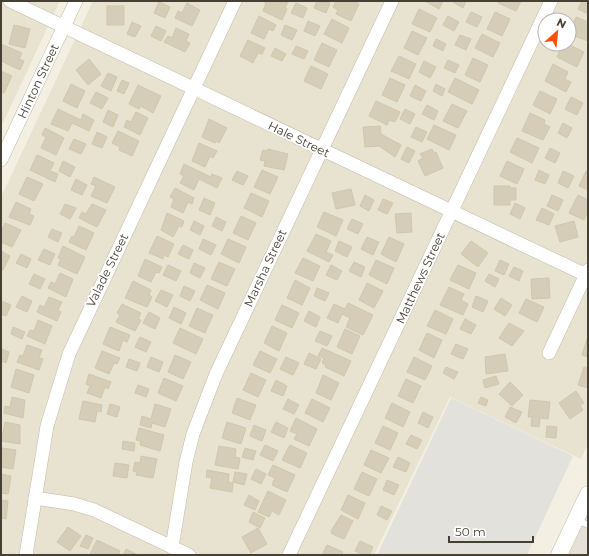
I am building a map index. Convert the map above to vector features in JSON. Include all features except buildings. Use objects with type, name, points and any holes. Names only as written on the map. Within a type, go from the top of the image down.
[{"type":"street","name":"Hale Street","points":[[10,1],[587,274]]},
{"type":"street","name":"Hinton Street","points":[[1,160],[76,1]]},
{"type":"street","name":"Valade Street","points":[[26,555],[47,426],[69,354],[236,1]]},
{"type":"street","name":"Marsha Street","points":[[172,547],[186,462],[202,407],[392,1]]},
{"type":"street","name":"Matthews Street","points":[[289,555],[551,1]]},
{"type":"street","points":[[549,353],[587,274]]},
{"type":"street","points":[[559,555],[582,522],[588,494]]},
{"type":"street","points":[[35,498],[74,504],[94,510],[190,555]]},
{"type":"shaded area","points":[[1,1],[60,1],[1,127]]},
{"type":"shaded area","points":[[93,1],[588,1],[588,444],[581,459],[450,397],[374,555],[1,555],[1,197]]},
{"type":"shaded area","points":[[451,398],[573,456],[527,555],[377,555]]},
{"type":"shaded area","points":[[588,494],[588,555],[559,555]]}]
